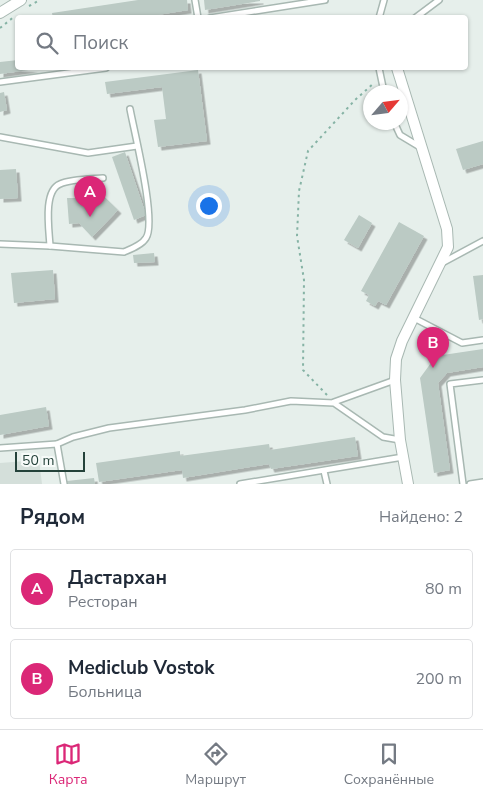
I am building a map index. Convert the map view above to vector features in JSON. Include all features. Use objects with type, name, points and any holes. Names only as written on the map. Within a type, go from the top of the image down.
[{"type":"street","points":[[0,13],[21,0]]},
{"type":"street","points":[[397,70],[447,229],[448,247],[402,341],[396,359],[395,380],[400,440],[408,484]]},
{"type":"lane","points":[[195,0],[198,15]]},
{"type":"lane","points":[[229,15],[325,0]]},
{"type":"lane","points":[[380,15],[384,0]]},
{"type":"lane","points":[[420,15],[439,0]]},
{"type":"lane","points":[[0,82],[91,70]]},
{"type":"lane","points":[[379,70],[382,85]]},
{"type":"lane","points":[[0,244],[124,252],[134,248],[147,238],[150,222],[130,109]]},
{"type":"lane","points":[[398,130],[400,135],[420,148]]},
{"type":"lane","points":[[0,137],[88,153],[137,146]]},
{"type":"lane","points":[[50,246],[49,197],[53,188],[61,183],[103,178]]},
{"type":"lane","points":[[441,263],[483,242]]},
{"type":"lane","points":[[414,318],[462,344],[483,340]]},
{"type":"lane","points":[[334,402],[395,380]]},
{"type":"lane","points":[[463,484],[450,384],[483,380]]},
{"type":"lane","points":[[0,448],[57,444],[74,437],[109,428],[291,402],[334,403],[383,437],[400,440]]},
{"type":"lane","points":[[57,444],[64,484]]},
{"type":"lane","points":[[240,484],[403,457]]},
{"type":"lane","points":[[324,471],[327,484]]},
{"type":"lane","points":[[470,484],[483,482]]},
{"type":"path","points":[[334,402],[303,370],[304,280],[297,236],[299,192],[308,151],[355,100],[380,78]]},
{"type":"shaded area","points":[[39,460],[42,484],[0,484],[0,463]]},
{"type":"building","points":[[138,0],[187,0],[188,10],[157,15],[52,15],[52,13]]},
{"type":"building","points":[[204,0],[260,0],[260,1],[205,10]]},
{"type":"building","points":[[15,60],[15,70],[29,70],[0,74],[0,62]]},
{"type":"building","points":[[198,70],[207,141],[158,147],[154,120],[166,119],[162,87],[107,94],[105,82]]},
{"type":"building","points":[[4,92],[7,110],[0,112],[0,93]]},
{"type":"building","points":[[483,141],[483,164],[463,170],[456,149]]},
{"type":"building","points":[[125,152],[146,215],[134,220],[112,157]]},
{"type":"building","points":[[16,169],[18,198],[0,199],[0,170]]},
{"type":"building","points":[[90,183],[118,210],[92,237],[79,223],[69,224],[67,198],[77,198]]},
{"type":"building","points":[[359,215],[372,223],[358,248],[344,240]]},
{"type":"building","points":[[399,222],[424,236],[386,305],[378,301],[375,306],[366,301],[369,295],[361,291]]},
{"type":"building","points":[[154,253],[155,262],[134,263],[133,255]]},
{"type":"building","points":[[53,270],[55,299],[14,303],[11,273]]},
{"type":"building","points":[[483,275],[483,319],[479,320],[473,276]]},
{"type":"building","points":[[483,349],[483,367],[447,373],[438,383],[450,470],[434,473],[420,378],[436,356]]},
{"type":"building","points":[[46,407],[49,426],[0,435],[0,415]]},
{"type":"building","points":[[355,437],[358,456],[271,469],[269,464],[183,478],[182,470],[99,482],[96,463],[180,451],[180,456],[269,444],[270,450]]},
{"type":"building","points":[[94,478],[95,484],[68,484],[67,481]]},
{"type":"place","name":"Дастархан","points":[[90,217]]},
{"type":"place","name":"Mediclub Vostok","points":[[433,368]]}]
